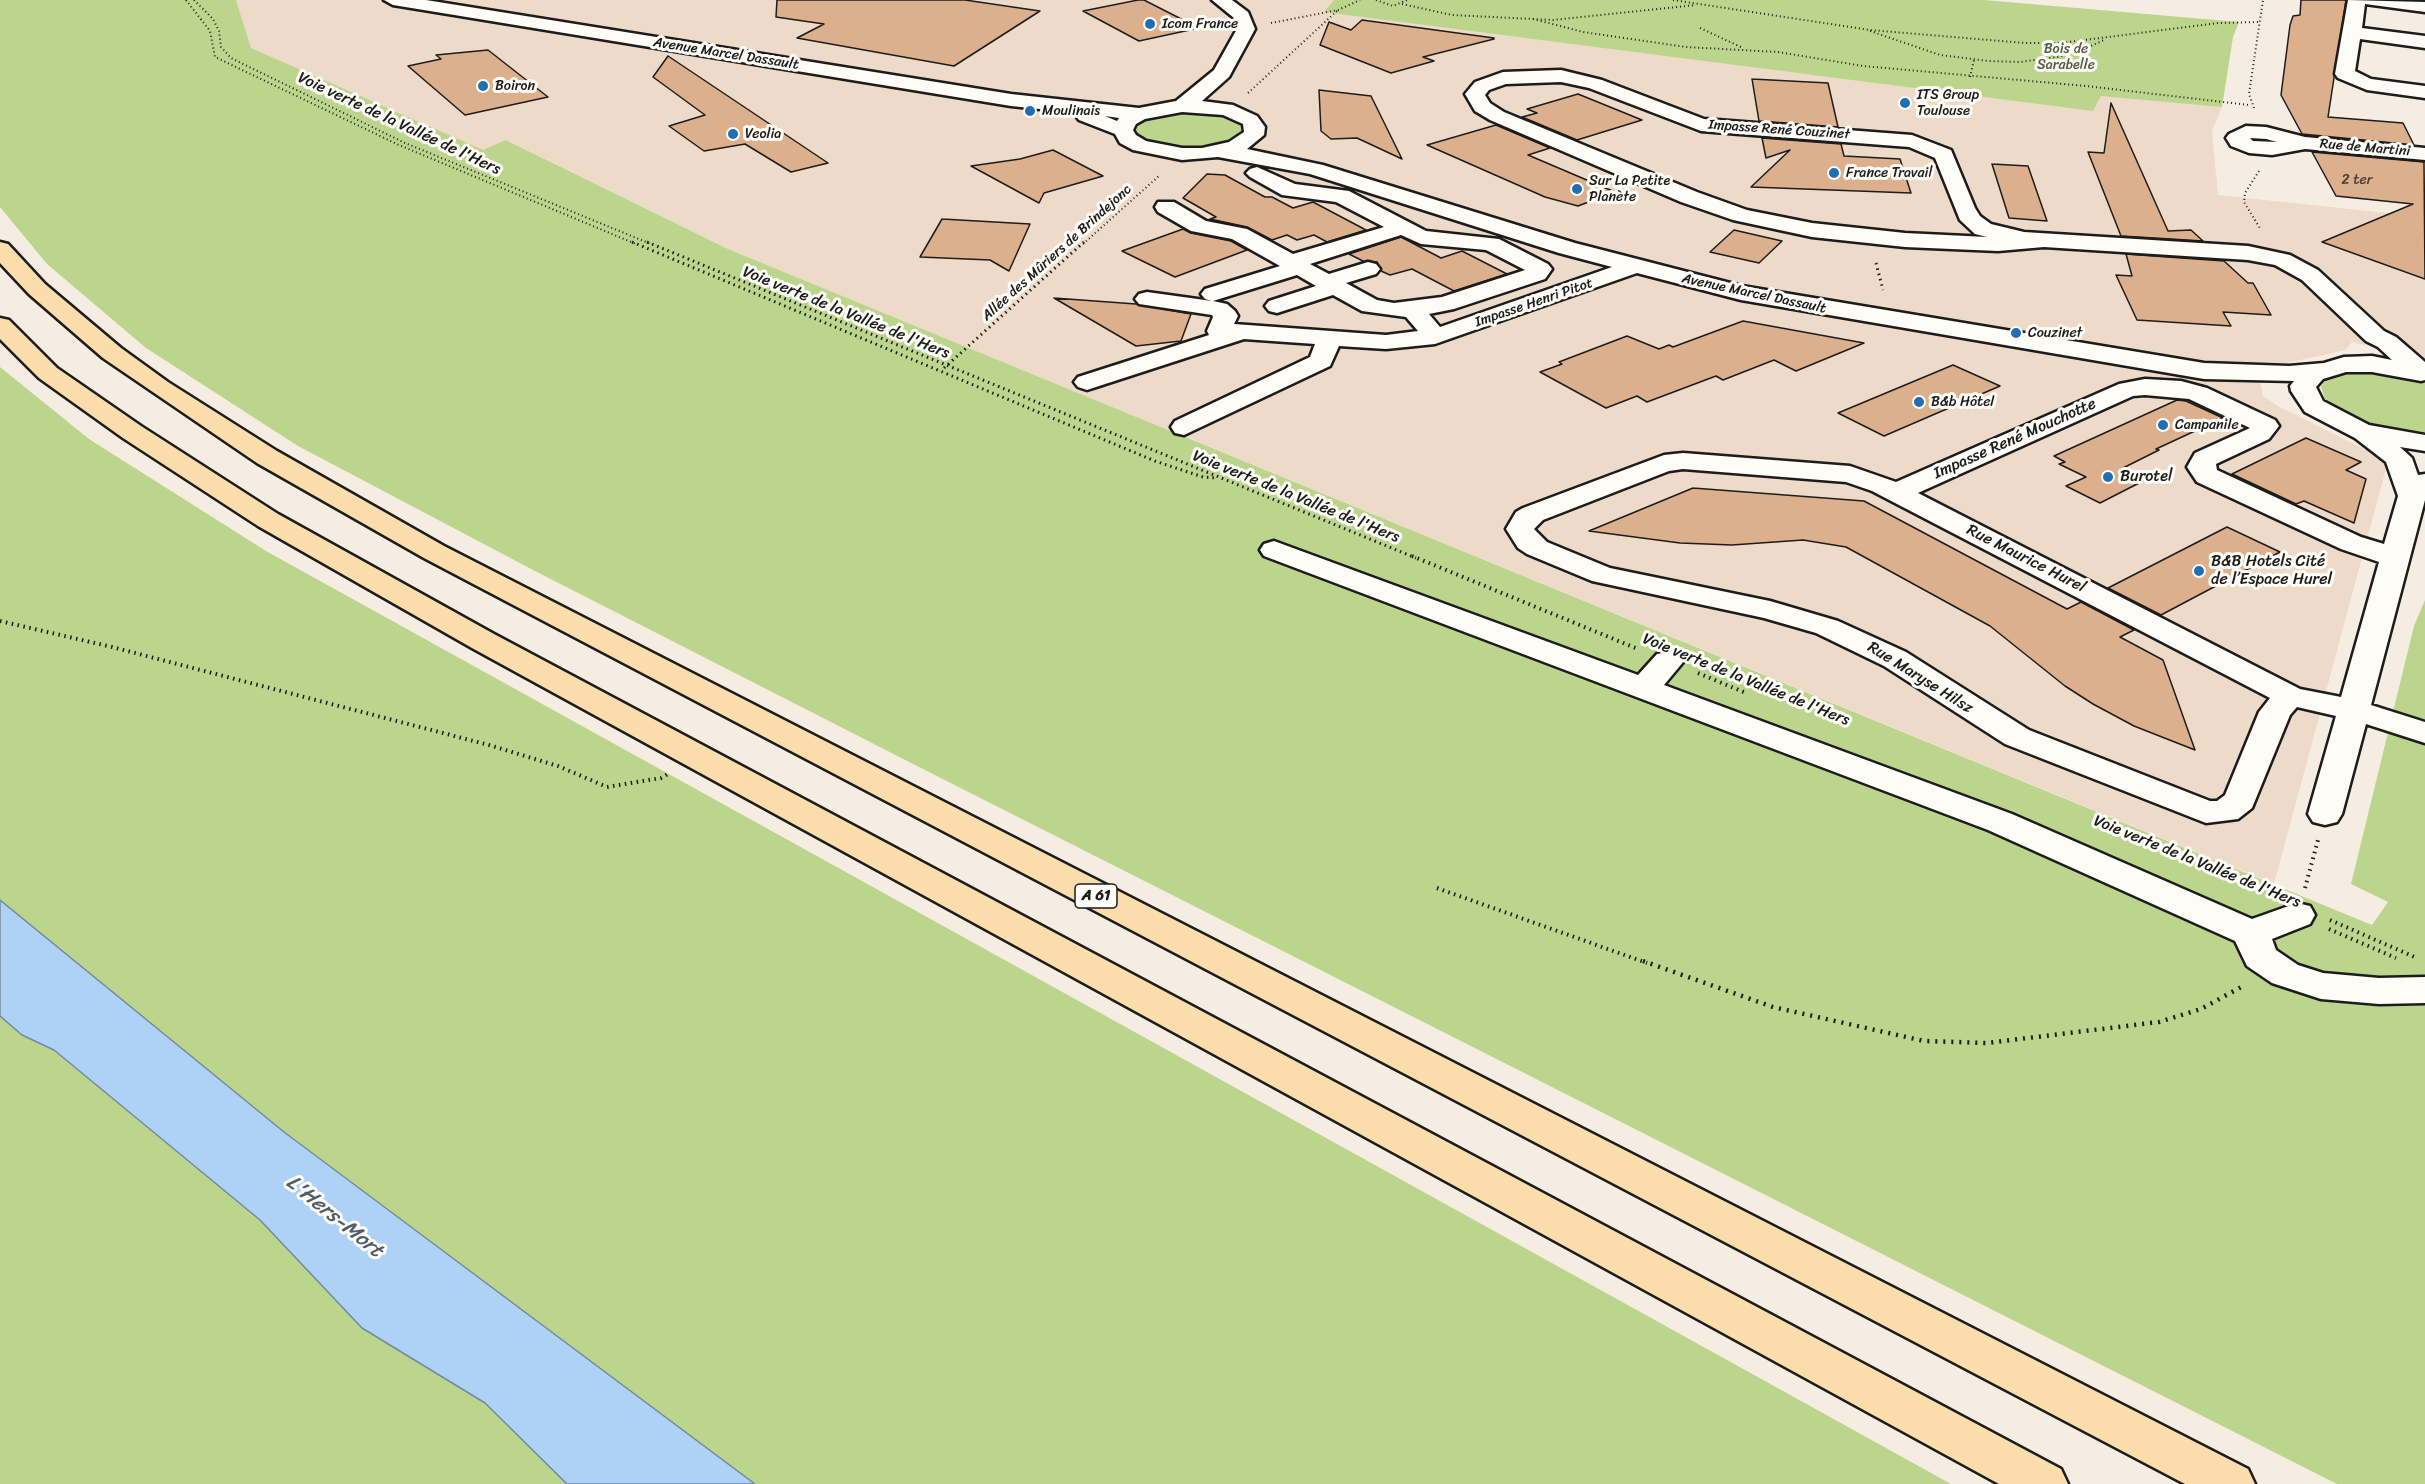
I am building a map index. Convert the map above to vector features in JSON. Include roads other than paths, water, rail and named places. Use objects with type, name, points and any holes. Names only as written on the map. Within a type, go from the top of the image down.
[{"type":"highway","name":"A 61","points":[[0,249],[37,289],[112,353],[159,387],[267,457],[434,552],[2231,1484]]},
{"type":"highway","points":[[0,326],[48,373],[132,432],[268,520],[483,641],[2044,1484]]},
{"type":"street","name":"Avenue Marcel Dassault","points":[[393,0],[823,70],[871,64],[944,74],[955,81],[963,93],[1059,108],[1139,114],[1182,106],[1226,109],[1250,120],[1255,127],[1254,135],[1241,144],[1220,151],[1182,154],[1140,146],[1127,139],[1123,130],[1059,108]]},
{"type":"street","points":[[1182,106],[1222,73],[1246,29],[1242,16],[1221,0]]},
{"type":"street","points":[[2357,0],[2345,74],[2367,84],[2425,92]]},
{"type":"street","points":[[2369,0],[2425,7]]},
{"type":"street","points":[[2352,32],[2425,42]]},
{"type":"street","points":[[1222,73],[1222,98],[1226,109]]},
{"type":"street","name":"Impasse René Couzinet","points":[[2042,241],[1996,234],[1971,220],[1964,208],[1969,194],[1944,154],[1912,141],[1701,125],[1595,84],[1561,76],[1503,78],[1482,86],[1475,94],[1482,107],[1497,116],[1689,197],[1741,215],[1787,226],[1869,237],[1962,244],[2042,241],[2239,252],[2282,260],[2310,275],[2375,336],[2387,342],[2411,364],[2425,373]]},
{"type":"street","points":[[1123,130],[1127,122],[1139,114]]},
{"type":"street","name":"Avenue Marcel Dassault","points":[[1254,135],[1270,149],[1316,169],[1633,267],[1741,293],[2204,371],[2289,374],[2361,364],[2425,373]]},
{"type":"street","name":"Rue de Martini","points":[[2305,143],[2425,154]]},
{"type":"street","name":"Avenue Marcel Dassault","points":[[1220,151],[1316,169]]},
{"type":"street","points":[[1184,427],[1321,361],[1331,328],[1366,304],[1413,298],[1446,304],[1538,274],[1540,269],[1491,244],[1429,239],[1402,228],[1341,196],[1290,190],[1257,173]]},
{"type":"street","points":[[1166,207],[1199,226],[1239,234],[1366,304]]},
{"type":"street","name":"Impasse René Couzinet","points":[[1869,237],[1941,234],[1966,225],[1971,220]]},
{"type":"street","points":[[1214,294],[1402,228]]},
{"type":"street","name":"Impasse Henri Pitot","points":[[1242,332],[1331,328],[1386,342],[1435,338],[1633,267]]},
{"type":"street","points":[[1277,306],[1368,269]]},
{"type":"street","points":[[1413,298],[1435,338]]},
{"type":"street","points":[[1147,299],[1219,309],[1226,316],[1219,331],[1242,332]]},
{"type":"street","points":[[1087,382],[1242,332]]},
{"type":"street","points":[[2361,364],[2370,357],[2371,342],[2375,336]]},
{"type":"street","points":[[2314,406],[2304,391],[2304,386],[2308,379],[2321,370]]},
{"type":"street","name":"Avenue Marcel Dassault","points":[[2204,371],[2220,378],[2279,392],[2314,406],[2362,432]]},
{"type":"street","name":"Impasse René Mouchotte","points":[[1896,492],[2134,387],[2161,387],[2189,391],[2264,423],[2266,429],[2201,463],[2202,471],[2214,480],[2351,543],[2394,557]]},
{"type":"street","points":[[2362,432],[2425,443]]},
{"type":"street","points":[[2325,814],[2394,557],[2418,489],[2398,458],[2362,432]]},
{"type":"street","name":"Rue Maurice Hurel","points":[[1683,461],[1850,474],[1896,492],[2290,696],[2354,710],[2425,733]]},
{"type":"street","name":"Rue Maryse Hilsz","points":[[1683,461],[1657,465],[1533,514],[1522,523],[1520,529],[1522,535],[1537,548],[1554,557],[1602,575],[1770,610],[1827,627],[1895,659],[2017,736],[2206,812],[2226,811],[2240,800],[2275,712],[2290,696]]},
{"type":"street","points":[[1274,550],[1642,690],[2000,822],[2251,933],[2297,915]]},
{"type":"street","points":[[1642,690],[1668,661]]},
{"type":"street","points":[[2251,933],[2260,957],[2285,974],[2321,986],[2379,991],[2414,976]]},
{"type":"water","name":"L'Hers-Mort","points":[[0,900],[284,1132],[755,1484],[567,1484],[485,1403],[362,1328],[260,1220],[54,1050],[22,1035],[0,1016]]},
{"type":"place","name":"Icom France","points":[[1150,24]]},
{"type":"place","name":"Boiron","points":[[483,86]]},
{"type":"place","name":"ITS Group Toulouse","points":[[1905,103]]},
{"type":"place","name":"Moulinais","points":[[1030,111]]},
{"type":"place","name":"Veolia","points":[[733,134]]},
{"type":"place","name":"France Travail","points":[[1834,173]]},
{"type":"place","name":"Sur La Petite Planète","points":[[1577,189]]},
{"type":"place","name":"Couzinet","points":[[2016,333]]},
{"type":"place","name":"B&b Hôtel","points":[[1919,402]]},
{"type":"place","name":"Campanile","points":[[2163,425]]},
{"type":"place","name":"Burotel","points":[[2108,477]]},
{"type":"place","name":"B&B Hotels Cité de l’Espace Hurel","points":[[2199,571]]},
{"type":"park label","name":"Bois de Sarabelle","points":[[2066,58]]}]
